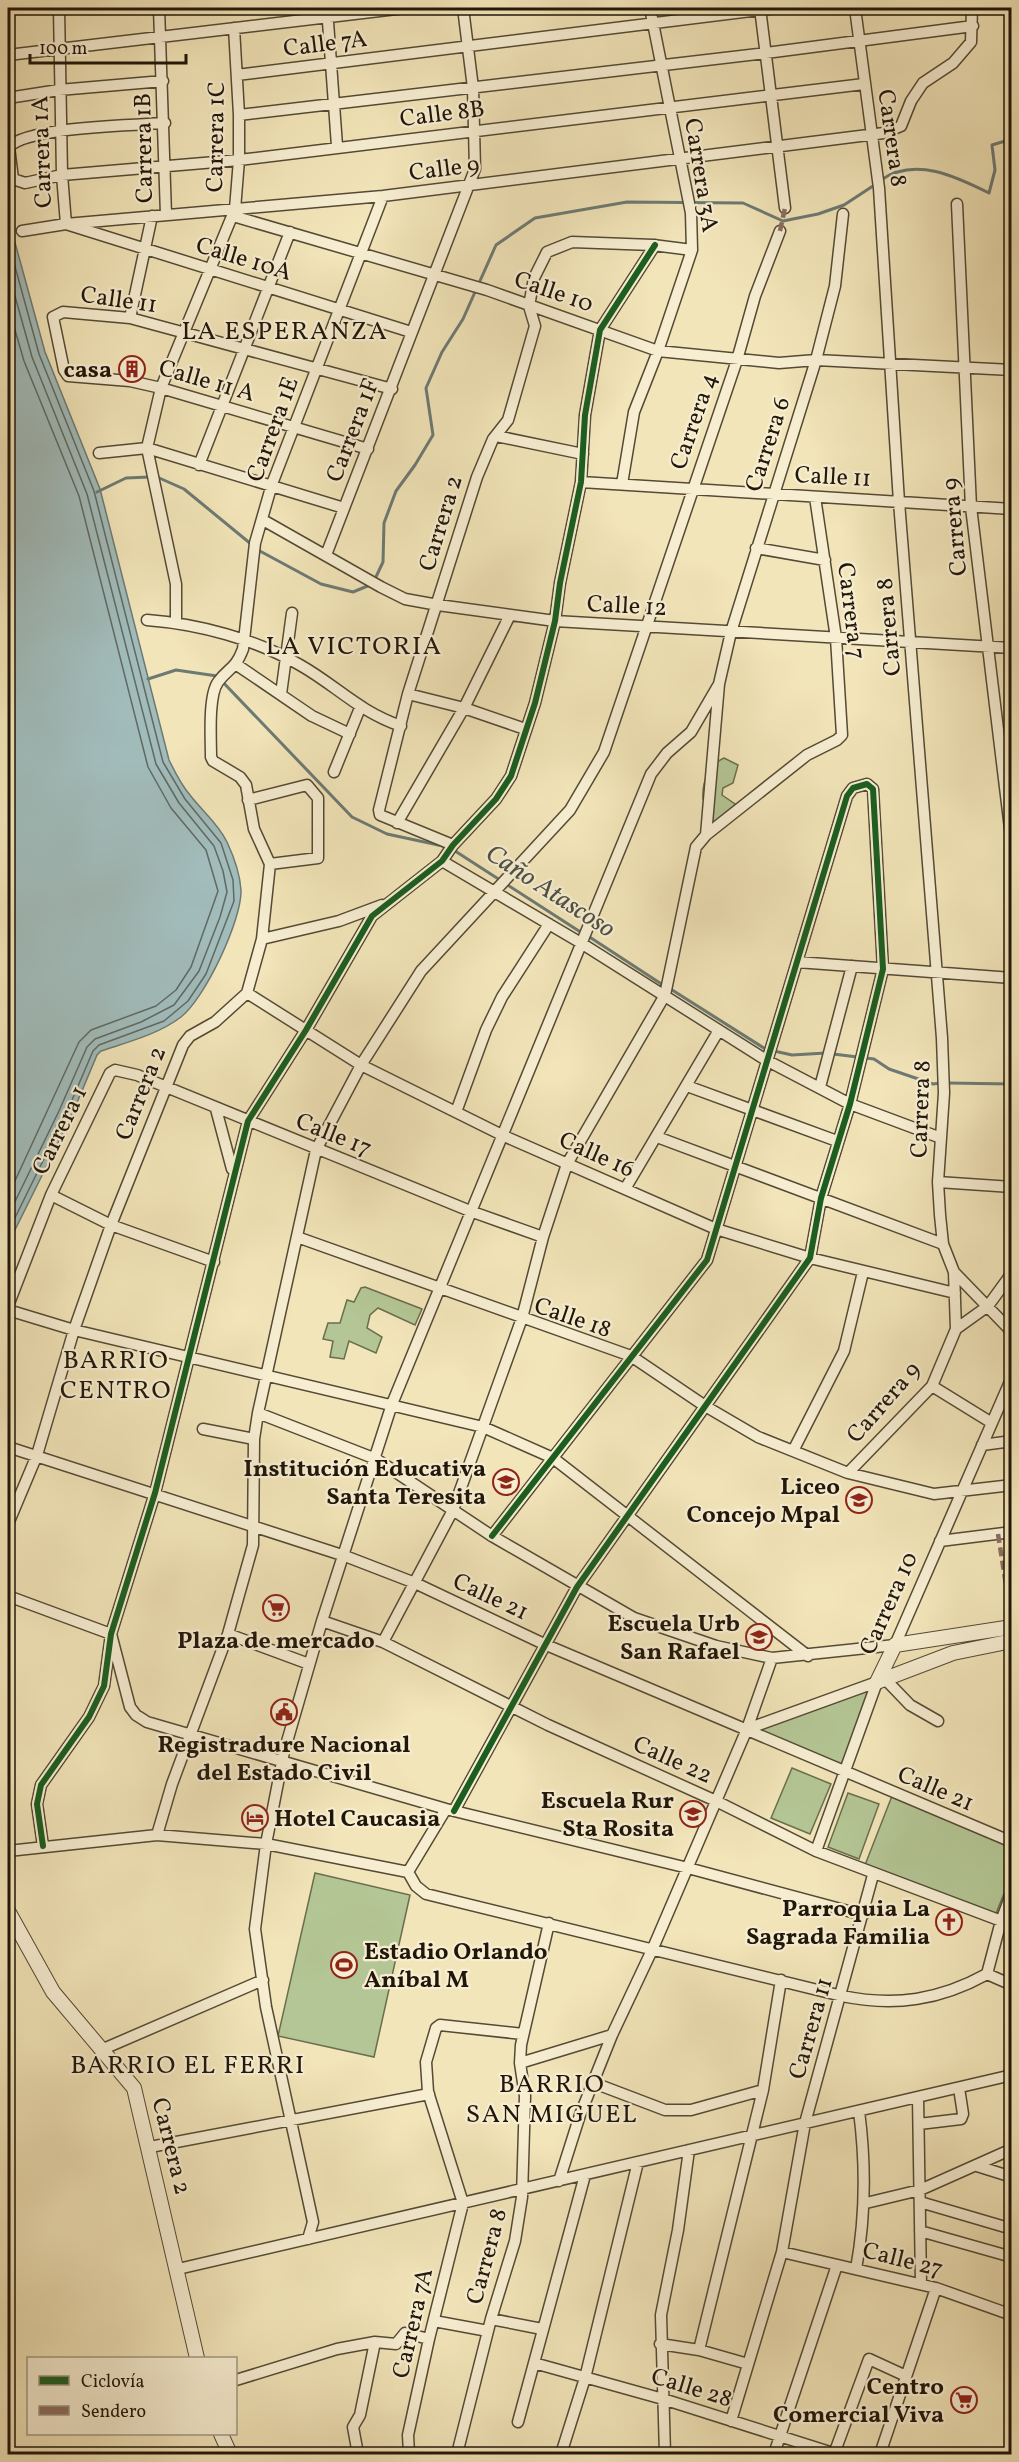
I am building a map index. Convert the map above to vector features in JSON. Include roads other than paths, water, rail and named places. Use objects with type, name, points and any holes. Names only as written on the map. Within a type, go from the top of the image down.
[{"type":"street","points":[[8,9],[19,8]]},
{"type":"street","name":"Carrera 1A","points":[[59,8],[59,90],[66,224]]},
{"type":"street","name":"Carrera 1B","points":[[159,8],[165,123],[166,215]]},
{"type":"street","points":[[8,55],[234,28],[327,12],[405,8]]},
{"type":"street","name":"Carrera 1F","points":[[326,555],[392,389],[411,332],[470,187],[475,169],[476,130],[473,88],[463,8]]},
{"type":"street","name":"Carrera 3A","points":[[622,484],[634,412],[658,351],[692,250],[691,213],[650,8]]},
{"type":"street","points":[[760,8],[785,208]]},
{"type":"street","name":"Calle 7A","points":[[237,75],[760,8],[776,8]]},
{"type":"street","name":"Carrera 8","points":[[855,8],[878,182],[899,502],[938,973],[944,1076],[938,1182],[943,1244],[954,1272]]},
{"type":"street","points":[[972,8],[973,26]]},
{"type":"street","points":[[327,12],[336,104],[337,146]]},
{"type":"street","name":"Calle 8B","points":[[239,115],[661,66],[973,26]]},
{"type":"street","name":"Calle 9","points":[[22,231],[66,224],[166,215],[234,212],[470,187],[884,133],[901,126],[911,101],[923,83],[963,54],[971,42],[973,26]]},
{"type":"street","name":"Carrera 1C","points":[[176,622],[176,584],[147,448],[161,388],[234,212],[239,160],[239,115],[234,28]]},
{"type":"street","points":[[8,99],[59,90],[163,81]]},
{"type":"street","name":"Calle 8B","points":[[62,131],[18,139],[9,147],[13,179],[25,183],[62,175],[239,160],[337,146],[864,84]]},
{"type":"street","points":[[62,131],[165,123]]},
{"type":"street","name":"Carrera 1E","points":[[244,640],[255,543],[272,484],[382,196]]},
{"type":"street","name":"Carrera 9","points":[[957,204],[971,507],[986,646],[1010,820],[1011,844]]},
{"type":"street","name":"Calle 10","points":[[234,212],[290,232],[487,290],[658,351],[779,363],[816,360],[1011,370]]},
{"type":"street","name":"Carrera 6","points":[[719,684],[731,632],[756,548],[816,360],[835,286],[843,214]]},
{"type":"street","name":"Carrera 1B","points":[[130,318],[147,250],[152,216]]},
{"type":"street","name":"Calle 10A","points":[[66,224],[411,332]]},
{"type":"street","name":"Carrera 4","points":[[157,1835],[228,1634],[254,1545],[252,1526],[254,1439],[258,1413],[316,1150],[362,1065],[421,971],[570,810],[604,752],[737,360],[755,296],[780,231]]},
{"type":"street","points":[[200,465],[290,232]]},
{"type":"street","name":"Carrera 2","points":[[397,823],[380,815],[379,810],[408,694],[477,477],[496,436],[508,420],[535,326],[529,306],[534,278],[547,252],[572,242],[655,245]]},
{"type":"street","points":[[43,1846],[37,1804],[40,1785],[89,1717],[104,1686],[111,1634],[155,1493],[214,1262],[233,1172],[248,1121],[306,1030],[372,916],[448,852],[496,799],[511,776],[535,703],[555,621],[560,583],[581,482],[585,415],[600,330],[655,245],[692,250]]},
{"type":"street","name":"Calle 11","points":[[68,376],[64,370],[52,321],[53,317],[63,312],[130,318],[392,389]]},
{"type":"street","name":"Calle 11 A","points":[[68,376],[130,381],[161,388],[368,449]]},
{"type":"street","points":[[496,436],[583,454]]},
{"type":"street","points":[[99,453],[147,448],[272,484],[344,508]]},
{"type":"street","name":"Calle 11","points":[[581,482],[1011,510]]},
{"type":"street","name":"Carrera 7","points":[[706,835],[807,755],[841,738],[843,731],[836,638],[815,497]]},
{"type":"street","name":"Calle 12","points":[[263,520],[369,579],[381,588],[405,599],[438,605],[555,621],[1011,648]]},
{"type":"street","points":[[756,548],[825,560]]},
{"type":"street","points":[[281,694],[292,613]]},
{"type":"street","points":[[510,615],[465,708],[397,823],[500,883],[549,924],[584,937],[666,989],[718,1030],[768,1053],[850,1104],[941,1138]]},
{"type":"street","points":[[147,620],[176,622],[244,640],[286,657],[360,708],[401,726]]},
{"type":"street","points":[[244,640],[237,665],[221,680],[214,696],[211,757],[213,761],[240,777],[246,784],[254,829],[270,864],[262,939],[247,993]]},
{"type":"street","points":[[237,665],[312,716],[350,734]]},
{"type":"street","points":[[383,1642],[453,1510],[522,1318],[543,1237],[567,1164],[666,989],[696,847],[706,835],[719,684]]},
{"type":"street","points":[[308,2239],[313,2222],[266,2007],[255,1929],[266,1844],[282,1761],[322,1621],[345,1556],[392,1404],[441,1289],[470,1211],[504,1136],[651,774],[666,753],[691,732],[719,684]]},
{"type":"street","points":[[408,694],[465,708],[525,729]]},
{"type":"street","points":[[334,772],[360,708]]},
{"type":"street","points":[[408,1872],[450,1810],[578,1587],[626,1515],[810,1258],[821,1198],[850,1104],[883,969],[873,789],[867,784],[854,788],[847,796],[706,1260],[492,1536]]},
{"type":"street","points":[[248,800],[307,785],[318,798],[318,858],[270,864]]},
{"type":"street","points":[[262,939],[339,921],[392,901]]},
{"type":"street","points":[[456,1112],[502,997],[549,924]]},
{"type":"street","points":[[797,962],[1011,978]]},
{"type":"street","points":[[820,1087],[852,966]]},
{"type":"street","name":"Carrera 2","points":[[8,1524],[37,1455],[74,1330],[111,1225],[183,1045],[190,1036],[215,1022],[247,993]]},
{"type":"street","name":"Calle 16","points":[[247,993],[362,1065],[504,1136],[716,1229],[810,1258],[955,1293]]},
{"type":"street","points":[[625,1189],[718,1030]]},
{"type":"street","name":"Calle 17","points":[[110,1073],[121,1070],[470,1211],[543,1237]]},
{"type":"street","name":"Carrera 1","points":[[8,1308],[51,1195],[110,1073]]},
{"type":"street","points":[[687,1086],[837,1141]]},
{"type":"street","points":[[216,1109],[233,1172]]},
{"type":"street","points":[[657,1137],[943,1244]]},
{"type":"street","points":[[938,1182],[1011,1187]]},
{"type":"street","points":[[51,1195],[111,1225],[214,1262]]},
{"type":"street","name":"Calle 18","points":[[297,1237],[631,1356],[705,1406],[758,1437],[848,1473],[934,1494],[961,1493],[1011,1485]]},
{"type":"street","points":[[793,1451],[844,1351],[863,1272]]},
{"type":"street","points":[[954,1272],[956,1329]]},
{"type":"street","points":[[954,1272],[1011,1332]]},
{"type":"street","points":[[956,1329],[988,1306],[1011,1274]]},
{"type":"street","points":[[8,1308],[74,1330],[483,1427],[553,1458],[808,1656]]},
{"type":"street","name":"Carrera 9","points":[[848,1473],[932,1386],[956,1329]]},
{"type":"street","name":"Carrera 10","points":[[816,1851],[895,1645],[1011,1377]]},
{"type":"street","points":[[932,1386],[992,1423]]},
{"type":"street","points":[[258,1413],[375,1459],[492,1536],[634,1618],[716,1646],[772,1658],[808,1656],[1011,1627]]},
{"type":"street","points":[[202,1429],[254,1439]]},
{"type":"street","points":[[982,1445],[1011,1441]]},
{"type":"street","name":"Calle 21","points":[[8,1447],[345,1556],[415,1583],[544,1644],[1011,1842]]},
{"type":"street","points":[[940,1541],[1011,1532]]},
{"type":"street","points":[[8,1596],[111,1634]]},
{"type":"street","name":"Calle 22","points":[[322,1621],[383,1642],[511,1707],[716,1801],[816,1851],[873,1875],[1006,1923]]},
{"type":"street","points":[[111,1634],[130,1707],[136,1715],[147,1722],[450,1810],[688,1868],[863,1915]]},
{"type":"street","points":[[228,1634],[309,1664]]},
{"type":"street","points":[[747,1729],[953,1653],[1011,1641]]},
{"type":"street","points":[[559,2181],[580,2115],[612,2035],[653,1948],[747,1729],[772,1658]]},
{"type":"street","points":[[104,1686],[123,1679]]},
{"type":"street","points":[[881,1680],[910,1705],[938,1720]]},
{"type":"street","points":[[8,1851],[157,1835],[266,1844],[408,1872],[416,1886],[426,1894],[842,1996],[894,2002],[933,1997],[962,1988],[987,1974],[1006,1923],[1011,1892]]},
{"type":"street","name":"Carrera 11","points":[[731,2421],[782,2252],[805,2123],[842,1996],[873,1875]]},
{"type":"street","name":"Carrera 2","points":[[8,1911],[52,1992],[134,2088],[150,2146],[197,2357]]},
{"type":"street","name":"Carrera 8","points":[[457,2454],[491,2319],[515,2241],[522,2190],[525,2096],[520,2063],[523,2034],[549,1923]]},
{"type":"street","points":[[987,1974],[1011,1985]]},
{"type":"street","points":[[101,2050],[263,1980]]},
{"type":"street","points":[[699,2350],[764,2090],[781,1980]]},
{"type":"street","points":[[463,2203],[429,2094],[426,2062],[436,2028],[440,2025],[523,2034]]},
{"type":"street","points":[[520,2063],[612,2035]]},
{"type":"street","points":[[178,2269],[1011,2075]]},
{"type":"street","points":[[594,2083],[665,2110],[691,2110],[764,2090]]},
{"type":"street","points":[[919,2124],[961,2119],[963,2114],[959,2088]]},
{"type":"street","points":[[150,2146],[429,2094]]},
{"type":"street","points":[[918,2097],[921,2284]]},
{"type":"street","points":[[856,2269],[866,2203],[865,2157],[860,2111]]},
{"type":"street","points":[[866,2203],[920,2190],[1011,2149]]},
{"type":"street","points":[[665,2454],[660,2344],[661,2315],[678,2230],[689,2150]]},
{"type":"street","points":[[561,2454],[585,2378],[638,2162]]},
{"type":"street","points":[[977,2166],[1011,2177]]},
{"type":"street","points":[[518,2422],[585,2175]]},
{"type":"street","points":[[920,2202],[1011,2229]]},
{"type":"street","name":"Carrera 7A","points":[[409,2454],[408,2435],[463,2203]]},
{"type":"street","points":[[920,2231],[1011,2257]]},
{"type":"street","name":"Calle 27","points":[[782,2252],[936,2288],[1011,2315]]},
{"type":"street","points":[[774,2454],[837,2265]]},
{"type":"street","points":[[880,2454],[936,2288]]},
{"type":"street","points":[[491,2319],[542,2328]]},
{"type":"street","points":[[434,2321],[488,2331]]},
{"type":"street","points":[[237,2380],[337,2349],[375,2342],[383,2345],[396,2344],[405,2333],[429,2339]]},
{"type":"street","points":[[358,2454],[352,2427],[360,2415],[375,2342]]},
{"type":"street","points":[[660,2344],[699,2350],[748,2364]]},
{"type":"street","points":[[834,2454],[869,2359],[906,2376]]},
{"type":"street","name":"Calle 28","points":[[534,2363],[663,2399],[834,2454]]},
{"type":"street","points":[[222,2435],[230,2454]]},
{"type":"water","points":[[8,217],[45,352],[100,489],[169,760],[184,787],[223,835],[236,866],[241,890],[240,903],[229,938],[211,976],[191,1007],[181,1017],[163,1028],[101,1051],[97,1055],[71,1117],[8,1244]]},
{"type":"waterway","points":[[881,180],[894,173],[922,169],[950,176],[989,193],[995,170],[992,145],[1012,139]]},
{"type":"waterway","points":[[374,581],[383,562],[384,523],[396,491],[433,435],[426,388],[442,352],[463,319],[496,245],[535,218],[627,202],[743,203],[783,221],[818,214],[844,205],[876,184]]},
{"type":"waterway","points":[[97,492],[126,478],[150,477]]},
{"type":"waterway","points":[[157,477],[184,489],[251,544]]},
{"type":"waterway","points":[[258,550],[321,584],[353,592],[370,585]]},
{"type":"waterway","name":"Caño Atascoso","points":[[148,679],[176,670],[217,676],[352,817],[387,834],[443,846]]},
{"type":"waterway","name":"Caño Atascoso","points":[[452,849],[582,933]]},
{"type":"waterway","name":"Caño Atascoso","points":[[588,936],[663,985]]},
{"type":"waterway","name":"Caño Atascoso","points":[[669,988],[767,1050]]},
{"type":"waterway","name":"Caño Atascoso","points":[[774,1051],[792,1055],[826,1053]]},
{"type":"waterway","name":"Caño Atascoso","points":[[833,1054],[874,1059],[889,1069],[933,1084],[941,1083]]},
{"type":"waterway","name":"Caño Atascoso","points":[[947,1083],[1012,1084]]},
{"type":"place","name":"casa","points":[[132,369]]},
{"type":"place","name":"Institución Educativa Santa Teresita","points":[[506,1482]]},
{"type":"place","name":"Liceo Concejo Mpal","points":[[859,1500]]},
{"type":"place","name":"Plaza de mercado","points":[[276,1608]]},
{"type":"place","name":"Escuela Urb San Rafael","points":[[759,1637]]},
{"type":"place","name":"Registradure Nacional del Estado Civil","points":[[284,1712]]},
{"type":"place","name":"Escuela Rur Sta Rosita","points":[[693,1814]]},
{"type":"place","name":"Hotel Caucasia","points":[[255,1818]]},
{"type":"place","name":"Parroquia La Sagrada Familia","points":[[949,1922]]},
{"type":"place","name":"Estadio Orlando Aníbal M","points":[[344,1965]]},
{"type":"place","name":"Centro Comercial Viva","points":[[964,2400]]},
{"type":"district","name":"LA ESPERANZA","points":[[285,330]]},
{"type":"district","name":"LA VICTORIA","points":[[354,645]]},
{"type":"district","name":"BARRIO CENTRO","points":[[116,1374]]},
{"type":"district","name":"BARRIO EL FERRI","points":[[188,2064]]},
{"type":"district","name":"BARRIO SAN MIGUEL","points":[[552,2098]]}]
